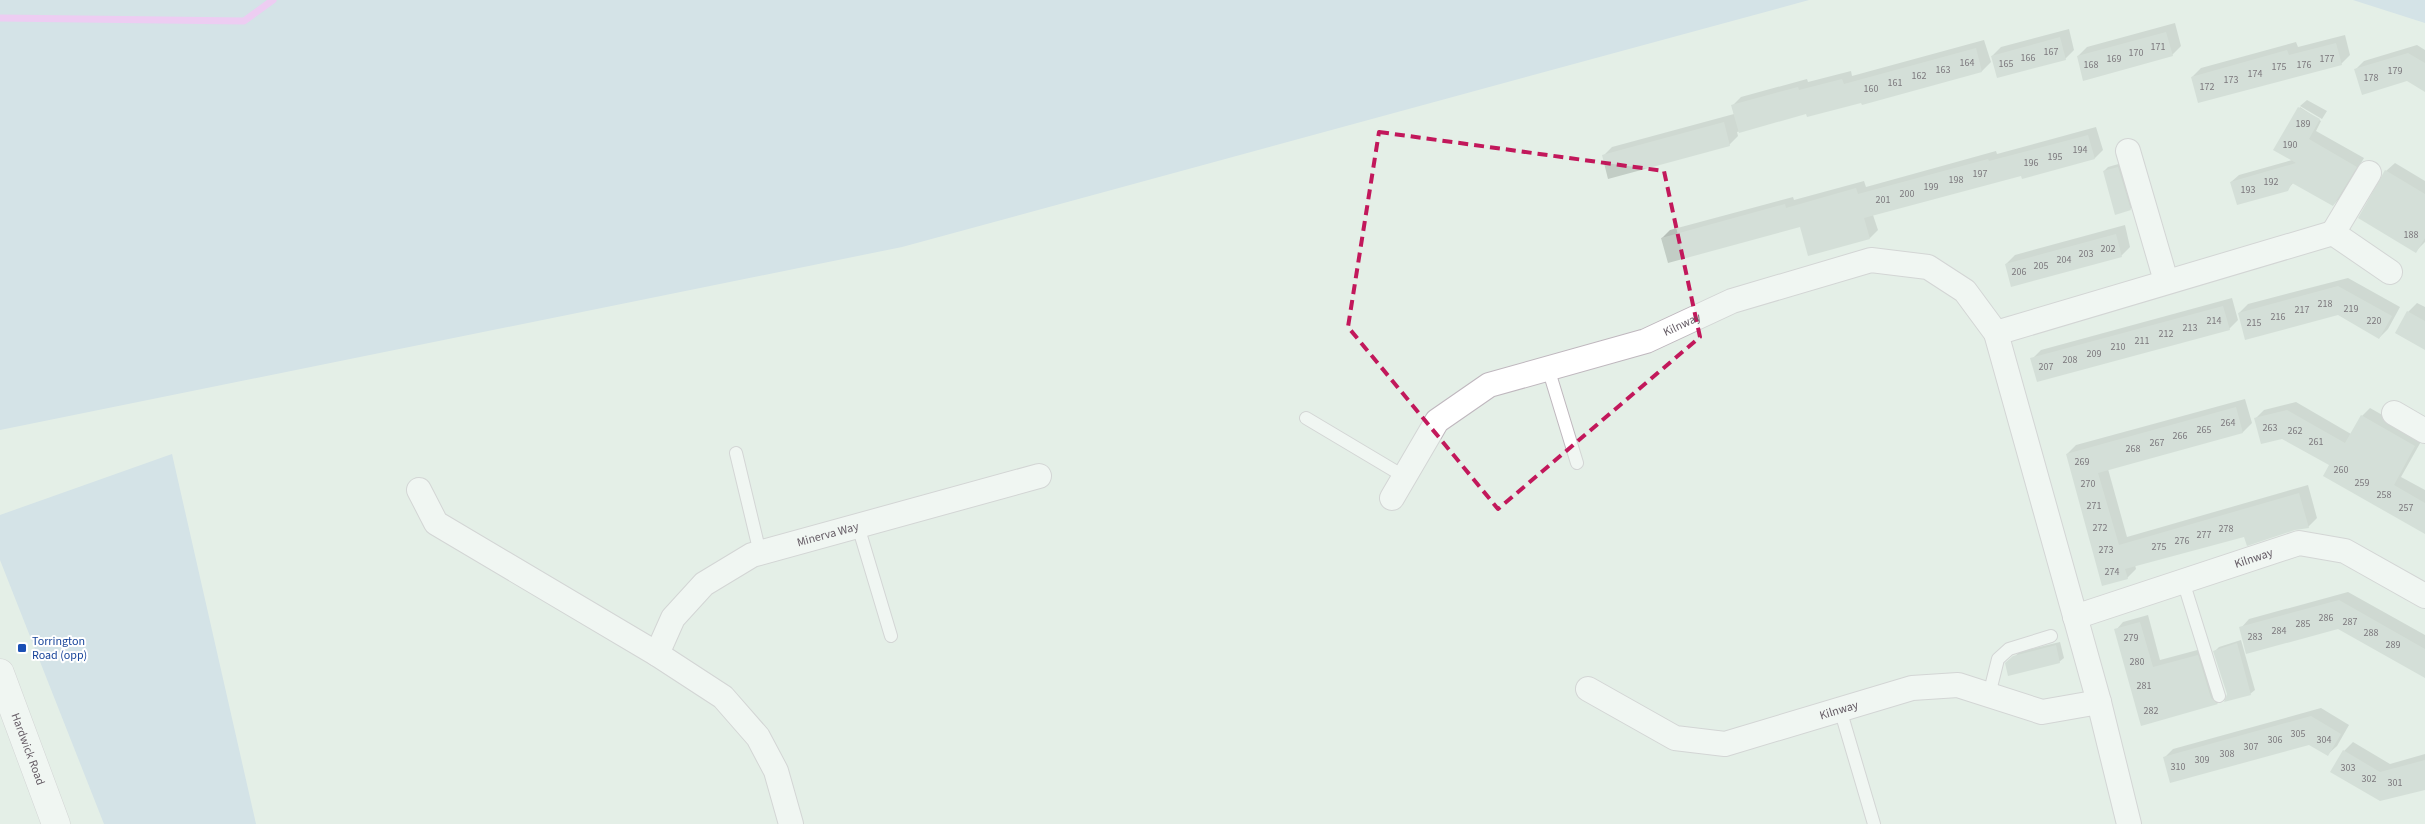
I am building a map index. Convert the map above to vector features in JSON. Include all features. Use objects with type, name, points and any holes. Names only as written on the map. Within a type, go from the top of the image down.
[{"type":"street","points":[[2128,150],[2166,281]]},
{"type":"street","points":[[1996,333],[2333,233],[2369,173]]},
{"type":"street","points":[[2333,233],[2390,272]]},
{"type":"street","name":"Kilnway","points":[[1392,498],[1437,421],[1489,385],[1646,341],[1732,300],[1871,260],[1928,267],[1965,291],[1996,333],[2099,702],[2129,824]]},
{"type":"street","points":[[2394,413],[2425,431]]},
{"type":"street","name":"Minerva Way","points":[[657,654],[673,618],[704,584],[752,555],[1039,476]]},
{"type":"street","points":[[419,490],[436,523],[657,654],[723,698],[758,737],[776,771],[791,824]]},
{"type":"street","name":"Kilnway","points":[[2075,617],[2299,543],[2345,551],[2425,596]]},
{"type":"street","name":"Hardwick Road","points":[[0,673],[56,824]]},
{"type":"street","name":"Kilnway","points":[[1588,689],[1676,738],[1725,744],[1912,688],[1958,685],[2042,712],[2099,702]]},
{"type":"lane","points":[[1548,368],[1577,463]]},
{"type":"lane","points":[[1306,418],[1404,477]]},
{"type":"lane","points":[[736,453],[760,553]]},
{"type":"lane","points":[[858,526],[890,636]]},
{"type":"lane","points":[[2183,581],[2219,696]]},
{"type":"lane","points":[[1988,695],[1998,659],[2009,649],[2051,636]]},
{"type":"lane","points":[[1840,709],[1874,824]]},
{"type":"highlighted area","points":[[1379,132],[1664,171],[1700,337],[1498,509],[1348,327]]},
{"type":"shaded area","points":[[0,0],[1809,0],[902,247],[0,430]]},
{"type":"shaded area","points":[[2353,0],[2425,0],[2425,23]]},
{"type":"shaded area","points":[[172,454],[256,824],[104,824],[0,560],[0,515]]},
{"type":"building","points":[[2166,32],[2173,56],[2083,81],[2077,56]]},
{"type":"building","points":[[2060,37],[2066,60],[1997,78],[1991,56]]},
{"type":"building","points":[[2336,43],[2342,65],[2198,103],[2191,77],[2287,50],[2289,55]]},
{"type":"building","points":[[1976,48],[1982,72],[1862,105],[1861,103],[1807,117],[1806,114],[1739,133],[1731,105],[1798,87],[1799,90],[1842,79],[1844,84]]},
{"type":"building","points":[[2408,53],[2425,63],[2425,92],[2407,81],[2362,95],[2354,69]]},
{"type":"building","points":[[2298,107],[2320,119],[2309,139],[2357,167],[2333,206],[2292,183],[2288,191],[2237,205],[2230,182],[2296,163],[2273,150]]},
{"type":"building","points":[[1724,122],[1730,146],[1608,179],[1602,155]]},
{"type":"building","points":[[2088,135],[2095,159],[2022,179],[2021,176],[1864,218],[1870,239],[1808,256],[1800,227],[1668,263],[1661,238],[1785,204],[1786,208],[1856,188],[1858,194],[1988,159],[1989,161]]},
{"type":"building","points":[[2118,167],[2131,210],[2115,215],[2103,171]]},
{"type":"building","points":[[2385,170],[2425,194],[2425,238],[2416,253],[2358,218]]},
{"type":"building","points":[[2116,234],[2122,257],[2011,287],[2005,264]]},
{"type":"building","points":[[2338,286],[2392,316],[2379,339],[2338,315],[2245,340],[2238,313]]},
{"type":"building","points":[[2223,306],[2230,330],[2037,382],[2030,358]]},
{"type":"building","points":[[2407,311],[2425,321],[2425,350],[2395,333]]},
{"type":"building","points":[[2236,407],[2243,433],[2098,473],[2119,545],[2299,493],[2309,528],[2295,530],[2247,546],[2244,537],[2125,569],[2128,579],[2102,586],[2066,454]]},
{"type":"building","points":[[2287,410],[2345,443],[2361,415],[2415,446],[2394,485],[2425,503],[2425,534],[2323,476],[2329,465],[2282,439],[2261,444],[2254,418]]},
{"type":"building","points":[[2339,600],[2425,649],[2425,678],[2338,629],[2246,654],[2239,627]]},
{"type":"building","points":[[2140,622],[2153,667],[2198,655],[2211,698],[2218,704],[2141,726],[2114,629]]},
{"type":"building","points":[[2237,643],[2251,695],[2224,702],[2227,694],[2213,651]]},
{"type":"building","points":[[2056,645],[2060,663],[2008,676],[2005,663],[2013,656]]},
{"type":"building","points":[[2311,716],[2341,734],[2328,756],[2309,745],[2170,783],[2163,757]]},
{"type":"building","points":[[2343,750],[2380,772],[2425,760],[2425,790],[2380,801],[2330,772]]},
{"type":"waterway","points":[[0,18],[244,21],[273,0]]},
{"type":"place","name":"Torrington Road (opp)","points":[[22,648]]}]
